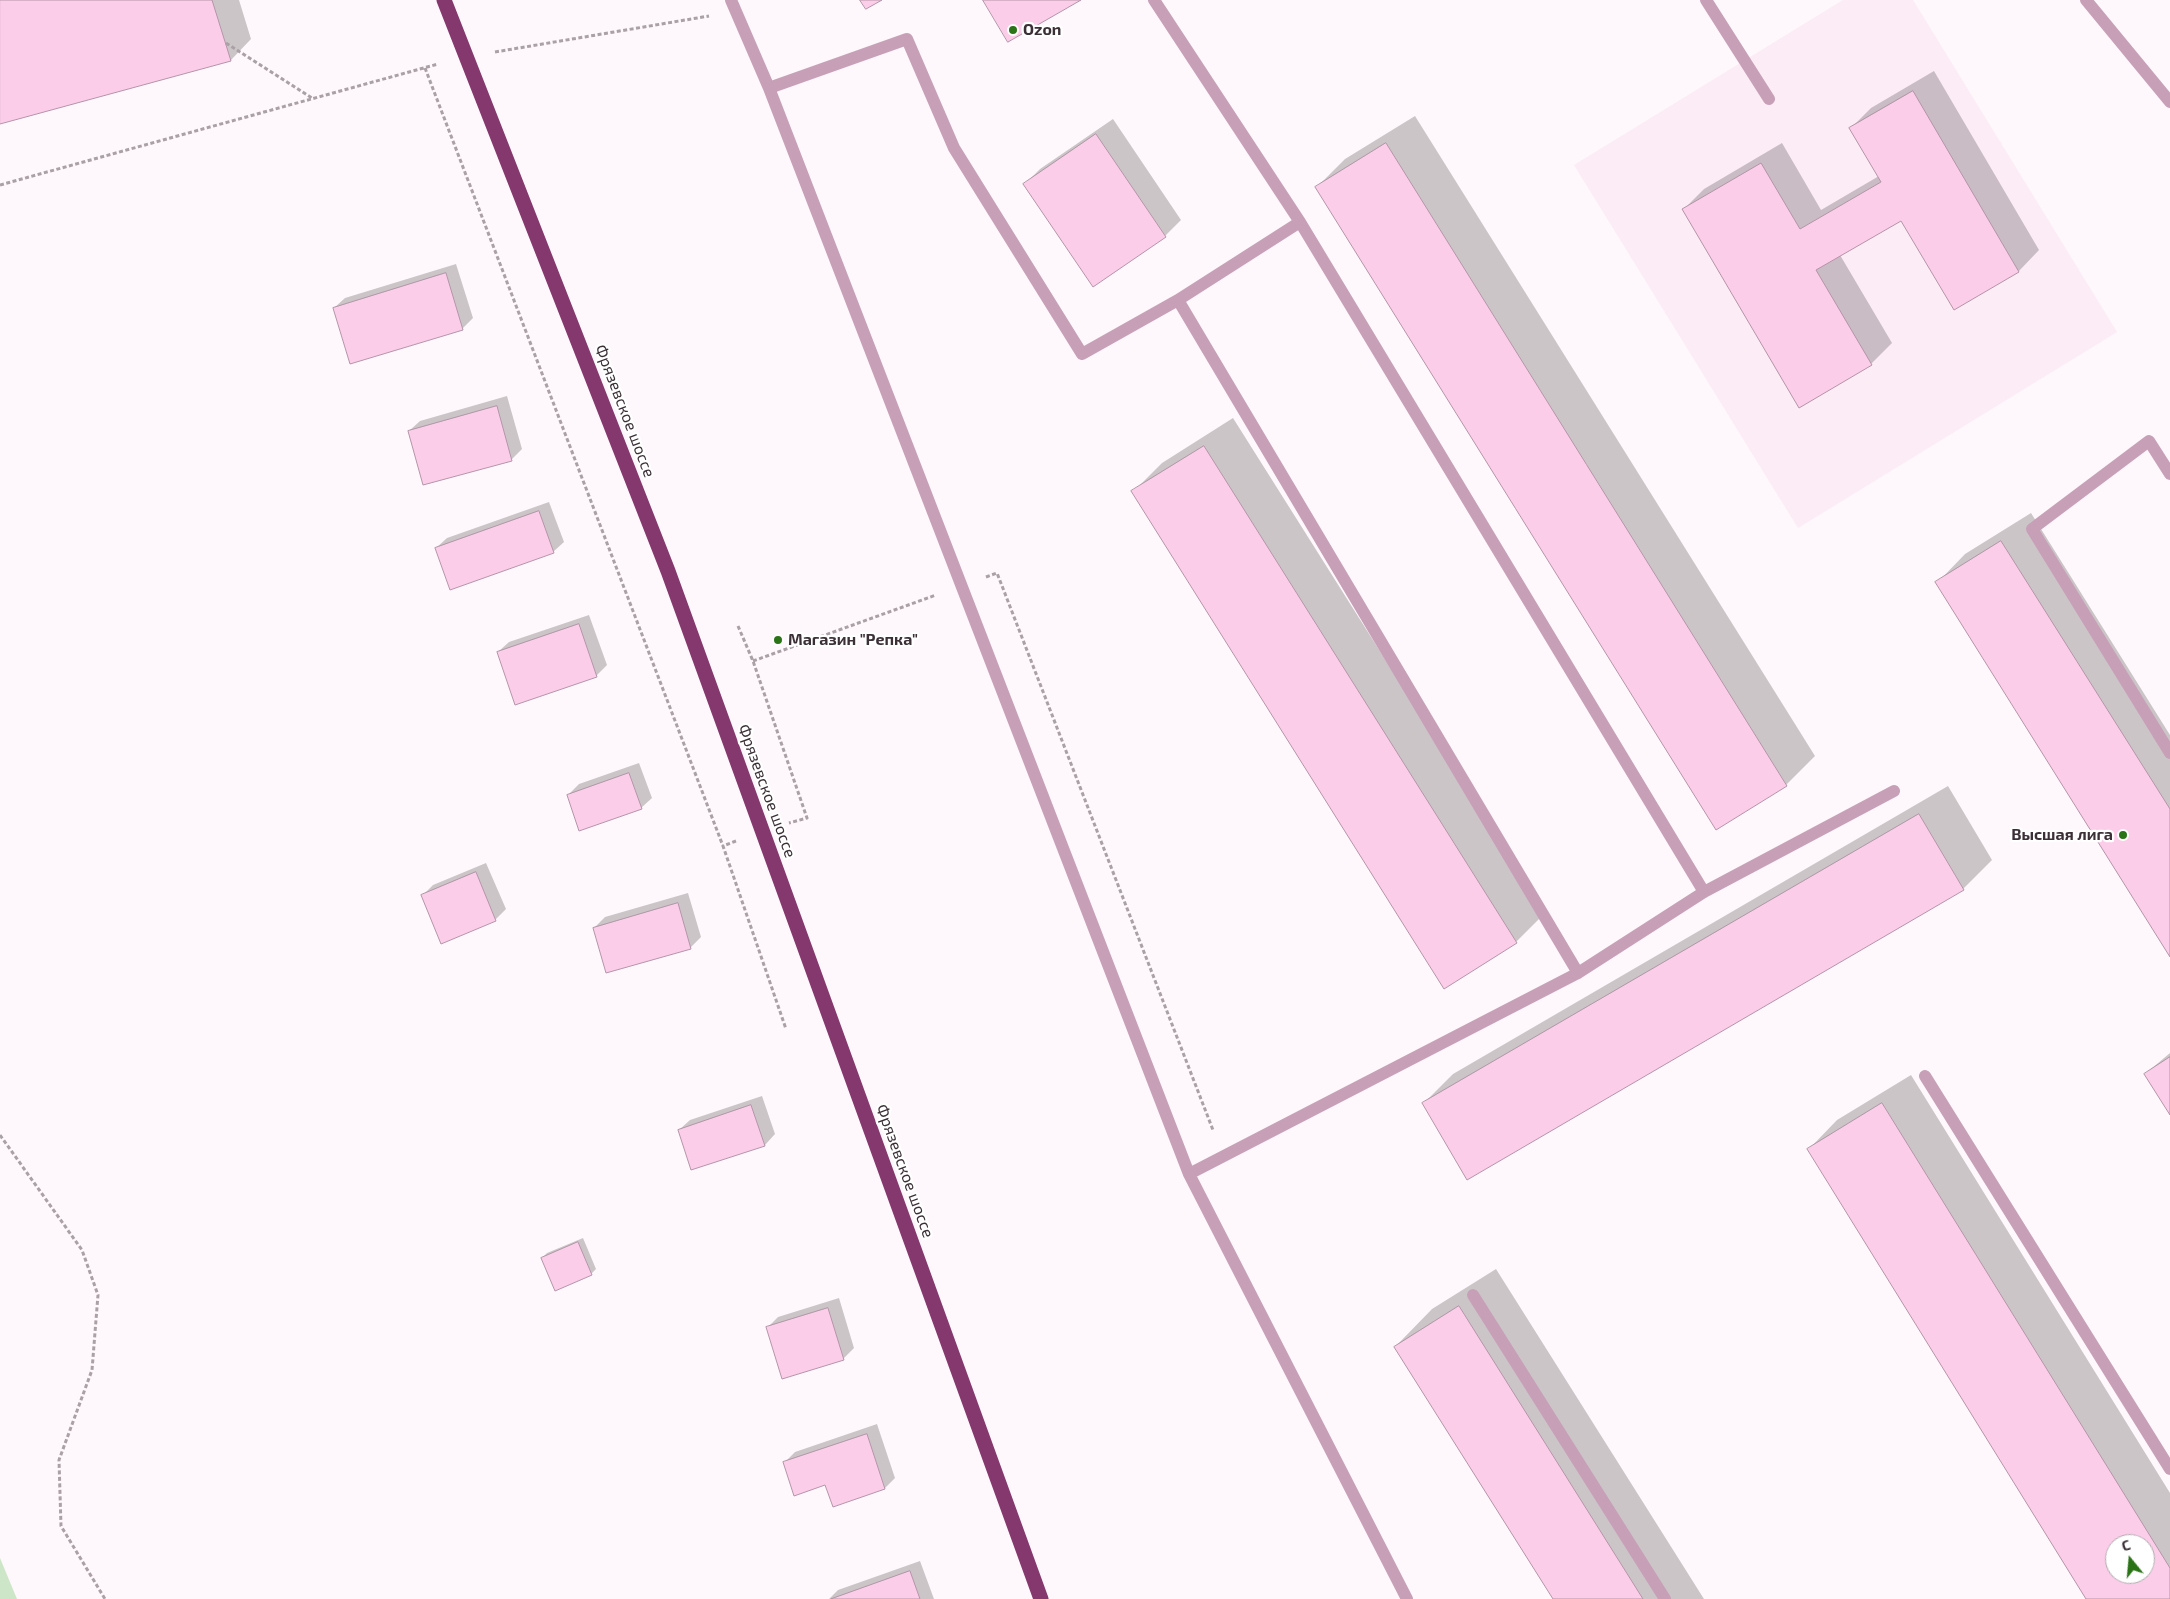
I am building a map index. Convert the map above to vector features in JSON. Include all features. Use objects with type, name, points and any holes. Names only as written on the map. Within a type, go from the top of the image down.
[{"type":"highway","name":"Фрязевское шоссе","points":[[444,0],[468,56],[668,571],[1042,1599]]},
{"type":"lane","points":[[1154,0],[1300,222],[1704,892]]},
{"type":"lane","points":[[1706,0],[1769,99]]},
{"type":"lane","points":[[2086,0],[2170,102]]},
{"type":"lane","points":[[734,6],[769,88],[1189,1174],[1407,1599]]},
{"type":"lane","points":[[769,88],[907,39],[954,148],[1082,354],[1178,300],[1300,222]]},
{"type":"lane","points":[[1178,300],[1578,973]]},
{"type":"lane","points":[[2170,474],[2150,441],[2032,529],[2170,753]]},
{"type":"lane","points":[[1189,1174],[1578,973],[1704,892],[1894,791]]},
{"type":"lane","points":[[1925,1076],[2170,1469]]},
{"type":"lane","points":[[1473,1295],[1665,1599]]},
{"type":"path","points":[[0,185],[468,56],[734,6]]},
{"type":"path","points":[[226,43],[312,99]]},
{"type":"path","points":[[425,68],[723,846]]},
{"type":"path","points":[[0,1135],[82,1250],[98,1295],[92,1370],[59,1460],[61,1526],[105,1599]]},
{"type":"shaded area","points":[[1843,0],[1913,0],[2117,332],[1798,528],[1574,165]]},
{"type":"green space","points":[[0,1558],[17,1599],[0,1599]]},
{"type":"building","points":[[0,0],[212,0],[231,61],[0,124]]},
{"type":"building","points":[[860,0],[882,0],[866,9]]},
{"type":"building","points":[[983,0],[1081,0],[1008,42]]},
{"type":"building","points":[[1913,91],[2019,272],[1954,310],[1901,221],[1816,270],[1872,365],[1799,408],[1682,209],[1761,163],[1800,229],[1881,182],[1849,128]]},
{"type":"building","points":[[1096,134],[1166,237],[1093,287],[1023,184]]},
{"type":"building","points":[[1386,143],[1787,786],[1716,830],[1315,187]]},
{"type":"building","points":[[446,273],[463,330],[350,364],[333,308]]},
{"type":"building","points":[[497,406],[512,461],[423,485],[408,431]]},
{"type":"building","points":[[1204,446],[1517,943],[1444,989],[1131,491]]},
{"type":"building","points":[[539,511],[554,553],[450,590],[435,548]]},
{"type":"building","points":[[2001,541],[2170,809],[2170,957],[1935,582]]},
{"type":"building","points":[[579,624],[597,677],[515,705],[497,652]]},
{"type":"building","points":[[629,773],[642,809],[579,831],[567,795]]},
{"type":"building","points":[[1919,814],[1964,890],[1467,1180],[1422,1103]]},
{"type":"building","points":[[476,872],[496,921],[441,944],[421,895]]},
{"type":"building","points":[[678,903],[691,949],[606,973],[593,928]]},
{"type":"building","points":[[2170,1057],[2170,1115],[2144,1074]]},
{"type":"building","points":[[1882,1103],[2149,1534],[2105,1534],[2105,1584],[2155,1584],[2155,1544],[2170,1568],[2170,1599],[2086,1599],[1807,1149]]},
{"type":"building","points":[[751,1105],[765,1146],[691,1170],[678,1130]]},
{"type":"building","points":[[578,1242],[592,1275],[555,1291],[541,1258]]},
{"type":"building","points":[[1459,1306],[1643,1599],[1553,1599],[1394,1347]]},
{"type":"building","points":[[828,1308],[844,1360],[782,1379],[766,1327]]},
{"type":"building","points":[[867,1434],[885,1489],[833,1507],[825,1485],[794,1496],[783,1462]]},
{"type":"building","points":[[910,1571],[920,1599],[831,1599]]},
{"type":"place","name":"Ozon","points":[[1013,30]]},
{"type":"place","name":"Магазин \"Репка\"","points":[[778,640]]},
{"type":"place","name":"Высшая лига","points":[[2123,835]]}]
